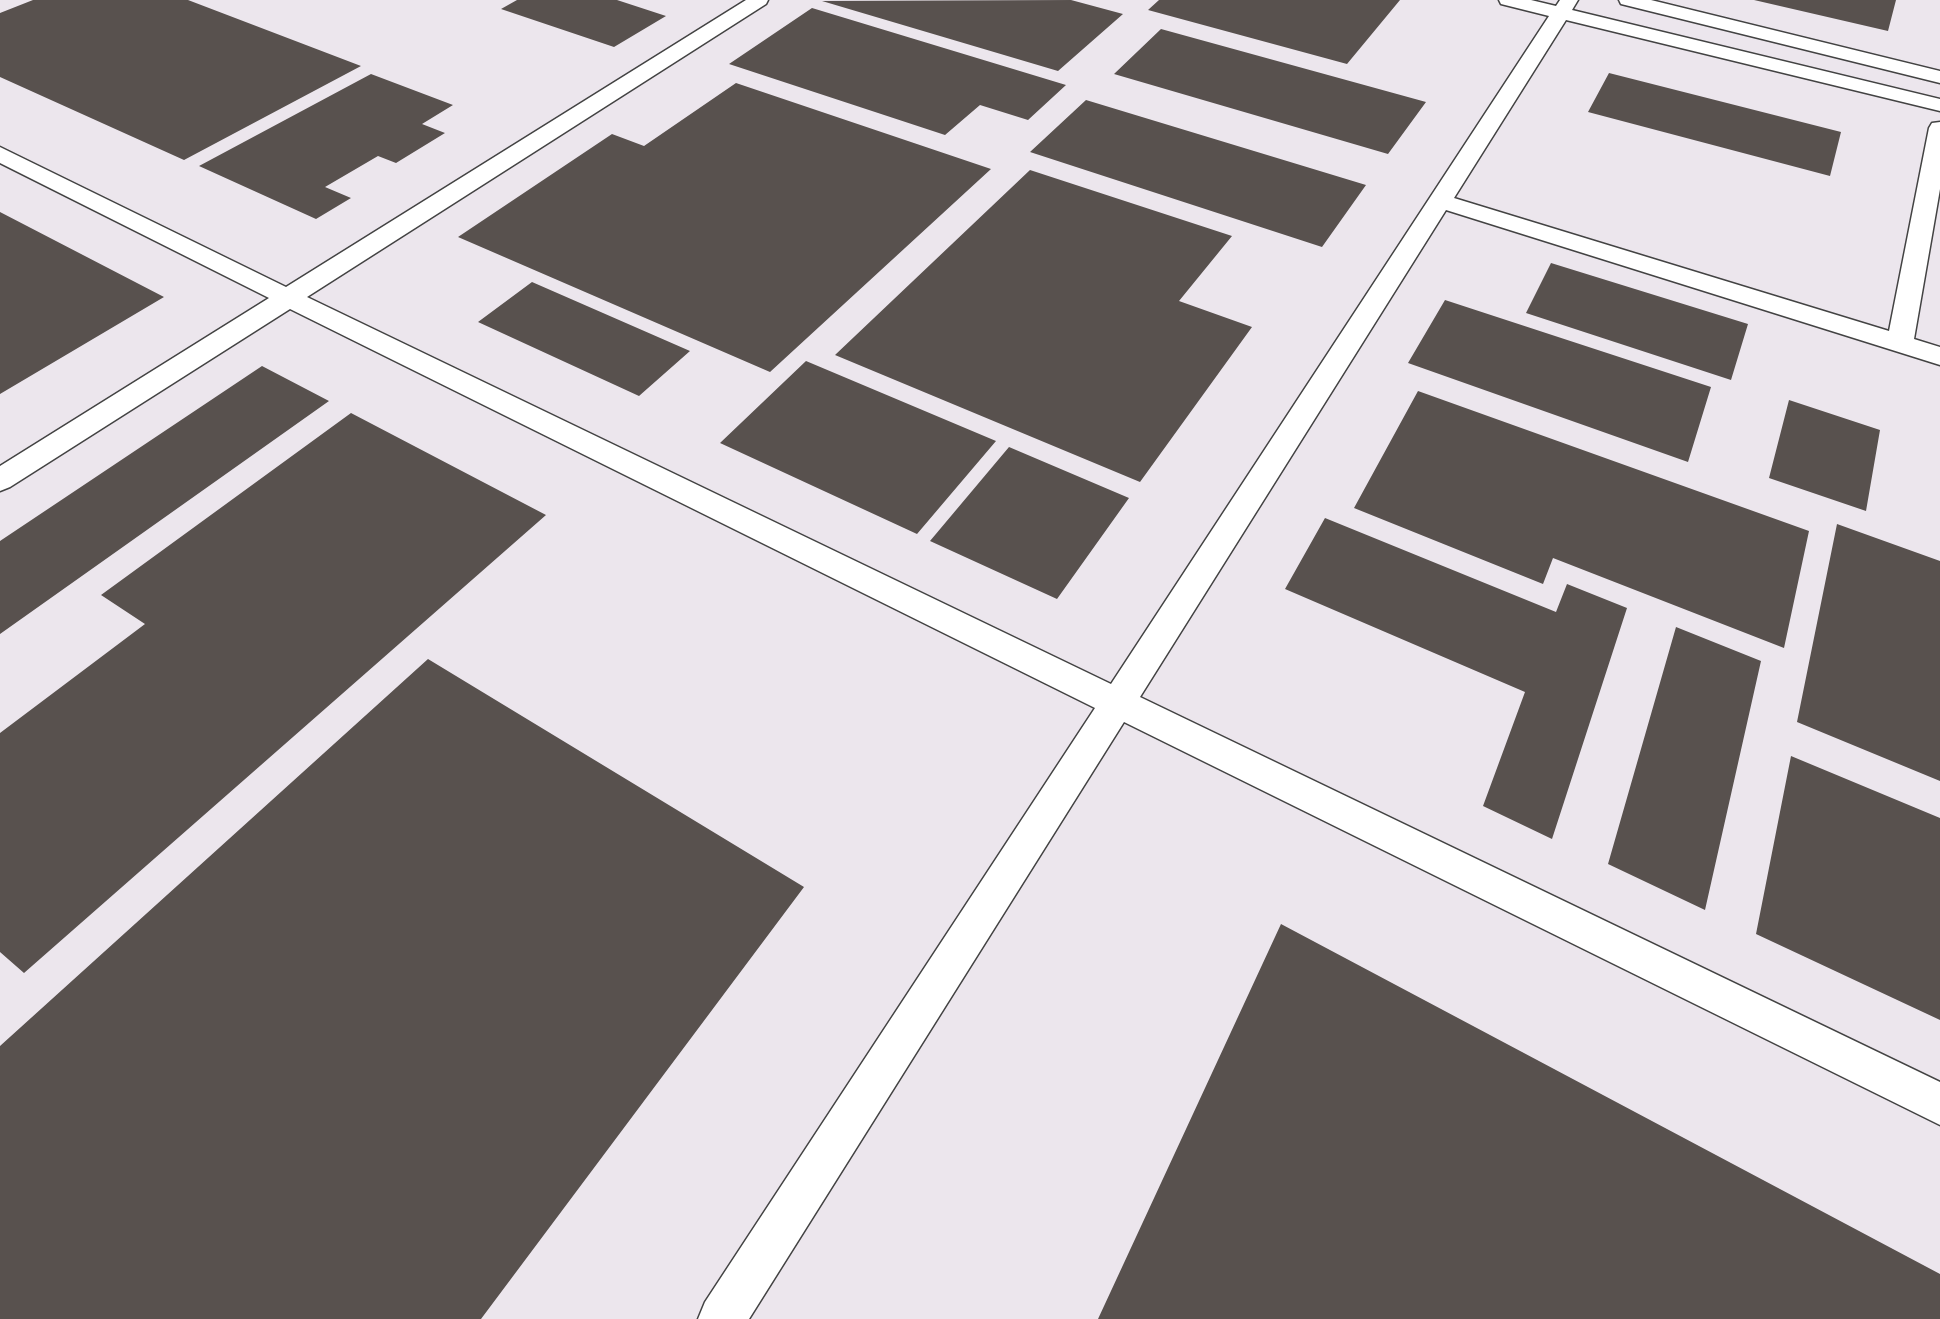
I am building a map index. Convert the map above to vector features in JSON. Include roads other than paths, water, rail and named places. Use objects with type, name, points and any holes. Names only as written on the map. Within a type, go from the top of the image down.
[{"type":"street","points":[[0,480],[286,297],[759,0]]},
{"type":"street","points":[[1508,0],[1565,6],[1940,105]]},
{"type":"street","points":[[1628,0],[1940,77]]},
{"type":"street","points":[[722,1319],[1565,6]]},
{"type":"street","points":[[1900,343],[1940,128]]},
{"type":"street","points":[[0,154],[286,297],[1940,1104]]},
{"type":"street","points":[[1440,201],[1940,356]]}]
